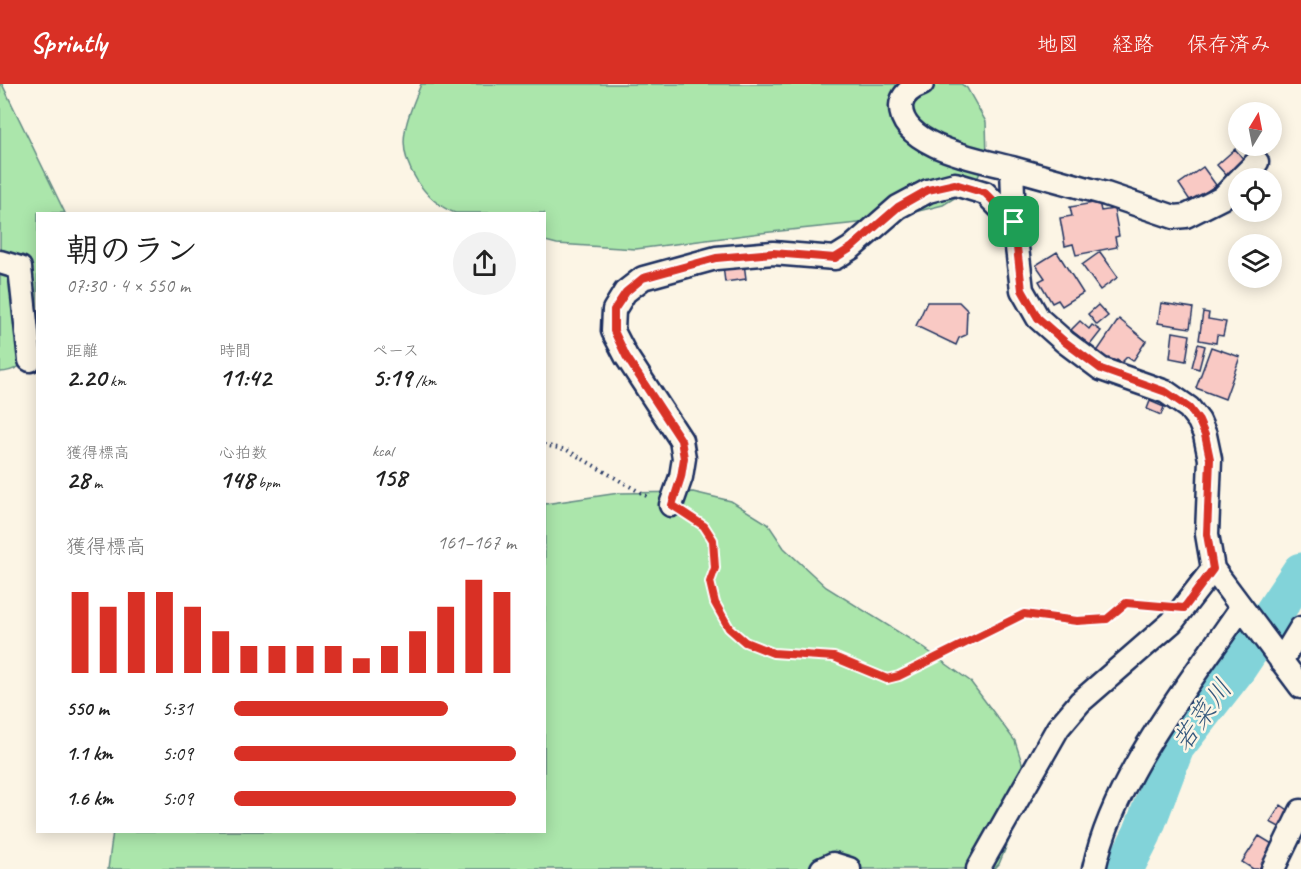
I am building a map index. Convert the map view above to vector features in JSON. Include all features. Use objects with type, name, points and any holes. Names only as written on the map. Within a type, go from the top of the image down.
[{"type":"street","points":[[922,84],[904,95],[901,104],[902,114],[916,137],[957,154],[1043,175],[1174,217],[1186,216],[1222,198],[1228,192]]},
{"type":"street","points":[[1251,168],[1257,162]]},
{"type":"street","points":[[1012,168],[1014,222],[1022,290],[1038,318],[1101,369],[1166,392],[1189,408],[1199,421],[1205,435],[1210,459],[1207,534],[1213,569],[1301,687]]},
{"type":"street","points":[[672,505],[684,458],[681,440],[626,356],[614,331],[614,310],[626,292],[643,278],[716,258],[773,253],[835,258],[851,248],[898,207],[928,190],[955,184],[985,193],[1014,222]]},
{"type":"street","points":[[0,262],[20,268],[30,360]]},
{"type":"street","points":[[978,869],[1058,728],[1080,702],[1172,622],[1213,569]]},
{"type":"street","points":[[1094,869],[1098,850],[1128,777],[1244,612]]},
{"type":"street","points":[[1279,659],[1301,628]]},
{"type":"street","points":[[1273,869],[1301,811]]},
{"type":"street","points":[[822,869],[833,864],[849,869]]},
{"type":"path","points":[[546,445],[567,450],[656,502],[672,505],[704,526],[713,540],[715,568],[710,582],[715,603],[729,628],[745,642],[773,653],[834,657],[887,679],[899,676],[1024,614],[1077,621],[1107,619],[1126,603],[1184,608]]},
{"type":"green space","points":[[0,84],[2,84],[65,212],[36,212],[36,352],[21,366],[0,372]]},
{"type":"green space","points":[[421,84],[961,84],[967,88],[986,122],[987,157],[974,186],[943,205],[878,221],[636,249],[557,244],[546,241],[546,212],[453,212],[434,200],[417,180],[406,157],[405,132]]},
{"type":"green space","points":[[693,492],[731,501],[768,524],[784,548],[826,587],[921,646],[970,681],[1015,741],[1024,769],[1019,816],[999,864],[994,869],[108,869],[113,833],[546,833],[546,504],[619,493]]},
{"type":"building","points":[[1228,155],[1241,156],[1245,161],[1237,168],[1228,168],[1227,176],[1217,165]]},
{"type":"building","points":[[1203,167],[1216,185],[1191,202],[1179,184]]},
{"type":"building","points":[[1099,202],[1101,211],[1114,209],[1119,236],[1115,237],[1117,247],[1076,255],[1073,244],[1065,246],[1060,218],[1072,216],[1070,207]]},
{"type":"building","points":[[1057,252],[1083,293],[1062,306],[1058,300],[1052,303],[1039,281],[1045,278],[1036,265]]},
{"type":"building","points":[[1100,252],[1118,277],[1100,290],[1082,265]]},
{"type":"building","points":[[744,263],[746,279],[725,282],[723,266]]},
{"type":"building","points":[[927,302],[959,302],[967,310],[966,335],[959,338],[956,345],[916,326]]},
{"type":"building","points":[[1161,303],[1193,308],[1190,328],[1158,323]]},
{"type":"building","points":[[1098,305],[1108,316],[1097,325],[1088,314]]},
{"type":"building","points":[[1203,312],[1209,313],[1208,319],[1226,322],[1223,336],[1217,335],[1216,343],[1199,340]]},
{"type":"building","points":[[1119,319],[1146,341],[1133,361],[1127,357],[1121,363],[1117,360],[1113,365],[1096,353]]},
{"type":"building","points":[[1080,321],[1089,329],[1092,325],[1101,331],[1090,345],[1071,330]]},
{"type":"building","points":[[1173,332],[1190,335],[1186,361],[1170,358]]},
{"type":"building","points":[[1198,344],[1205,346],[1199,369],[1192,367]]},
{"type":"building","points":[[1211,347],[1240,357],[1225,399],[1196,388]]},
{"type":"building","points":[[1150,401],[1164,407],[1161,415],[1147,409]]},
{"type":"building","points":[[1281,805],[1291,812],[1281,828],[1270,822]]},
{"type":"building","points":[[1259,836],[1274,845],[1259,869],[1253,869],[1242,862]]},
{"type":"waterway","name":"若菜川","points":[[1124,869],[1142,834],[1175,747],[1237,668],[1301,572]]},
{"type":"route","points":[[955,184],[985,193],[1014,222],[1022,290],[1038,318],[1101,369],[1166,392],[1189,408],[1199,421],[1205,435],[1210,459],[1207,534],[1213,569],[1184,608],[1126,603],[1107,619],[1077,621],[1024,614],[899,676],[887,679],[834,657],[773,653],[745,642],[729,628],[715,603],[710,582],[715,568],[713,540],[704,526],[672,505],[684,458],[681,440],[626,356],[614,331],[614,310],[626,292],[643,278],[716,258],[773,253],[835,258],[851,248],[898,207],[928,190],[955,184]]}]
